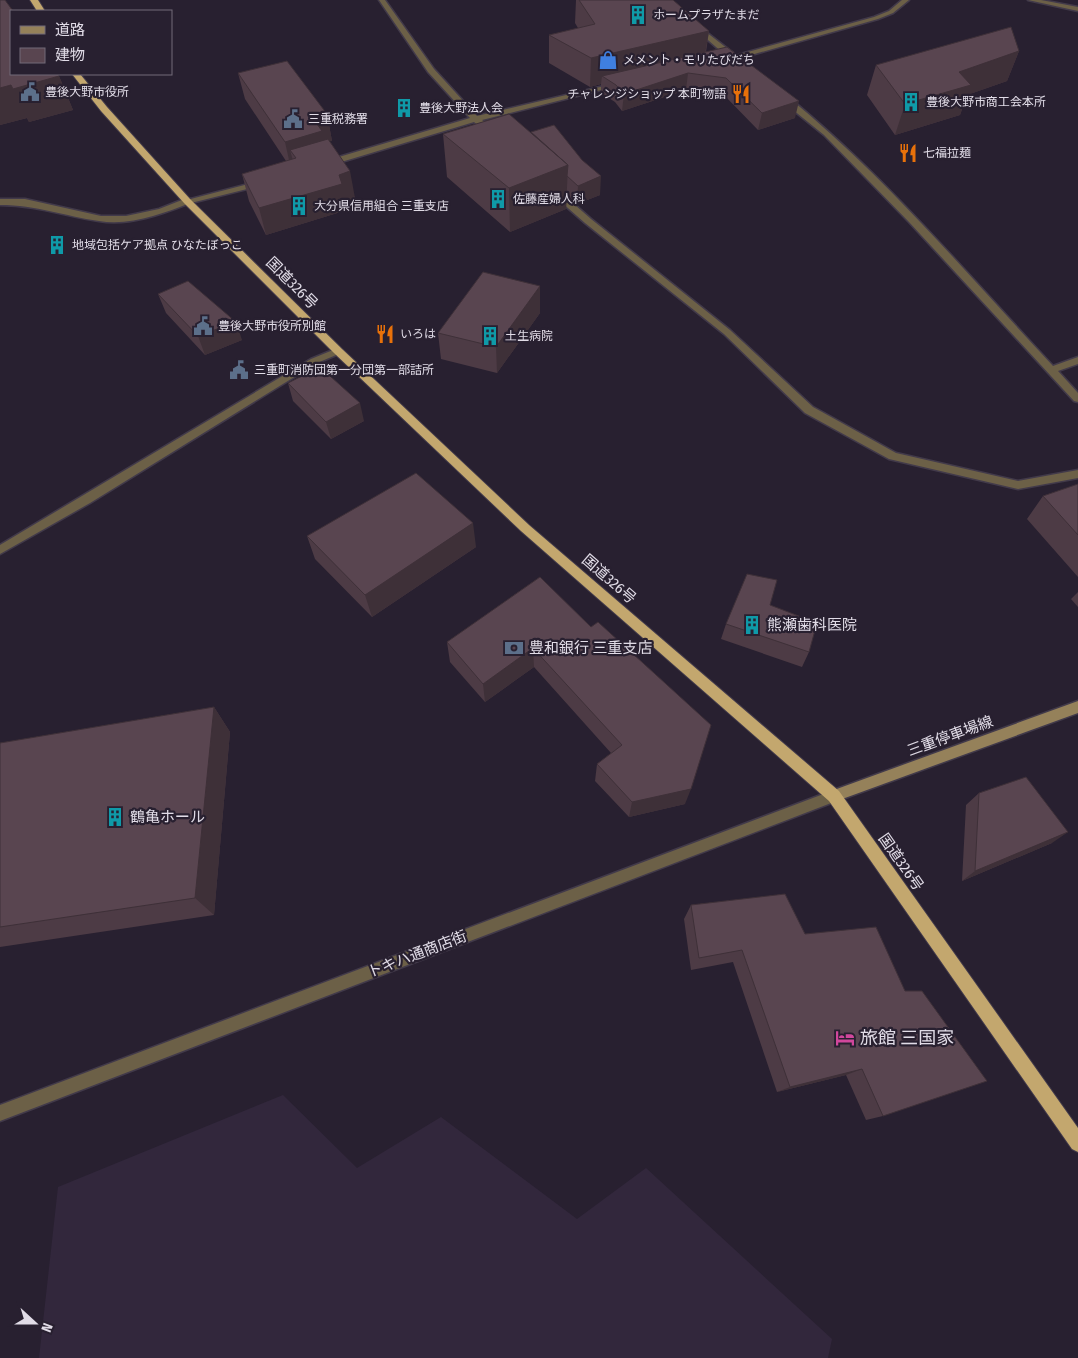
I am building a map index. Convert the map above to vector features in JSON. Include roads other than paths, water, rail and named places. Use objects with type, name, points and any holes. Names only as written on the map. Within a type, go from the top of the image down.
[{"type":"highway","name":"国道326号","points":[[77,75],[104,110],[187,201],[338,351],[525,528],[834,796],[1078,1143]]},
{"type":"main road","name":"三重停車場線","points":[[834,796],[1078,708]]},
{"type":"street","points":[[382,0],[417,54],[456,100],[498,138]]},
{"type":"street","points":[[724,60],[738,60],[876,18],[891,12],[906,0]]},
{"type":"street","points":[[1031,0],[1078,9]]},
{"type":"street","points":[[691,23],[738,60]]},
{"type":"street","points":[[313,167],[475,119],[628,82]]},
{"type":"street","points":[[777,92],[827,133],[912,220],[1078,399]]},
{"type":"street","points":[[0,202],[25,202],[101,219],[126,219],[162,211],[187,201],[266,181]]},
{"type":"street","points":[[548,186],[588,221],[727,332],[809,410],[893,456],[1018,485],[1078,474]]},
{"type":"street","points":[[0,550],[86,500],[314,360],[338,351]]},
{"type":"street","points":[[1051,370],[1078,360]]},
{"type":"street","name":"トキハ通商店街","points":[[0,1113],[834,796]]},
{"type":"place","name":"ホームプラザたまだ","points":[[638,15]]},
{"type":"place","name":"メメント・モリたびだち","points":[[608,60]]},
{"type":"place","name":"豊後大野市役所","points":[[30,92]]},
{"type":"place","name":"チャレンジショップ 本町物語","points":[[741,94]]},
{"type":"place","name":"豊後大野市商工会本所","points":[[911,102]]},
{"type":"place","name":"豊後大野法人会","points":[[404,108]]},
{"type":"place","name":"三重税務署","points":[[293,119]]},
{"type":"place","name":"七福拉麺","points":[[908,153]]},
{"type":"place","name":"佐藤産婦人科","points":[[498,199]]},
{"type":"place","name":"大分県信用組合 三重支店","points":[[299,206]]},
{"type":"place","name":"地域包括ケア拠点 ひなたぼっこ","points":[[57,245]]},
{"type":"place","name":"豊後大野市役所別館","points":[[203,326]]},
{"type":"place","name":"いろは","points":[[385,334]]},
{"type":"place","name":"土生病院","points":[[490,336]]},
{"type":"place","name":"三重町消防団第一分団第一部詰所","points":[[239,370]]},
{"type":"place","name":"熊瀬歯科医院","points":[[752,625]]},
{"type":"place","name":"豊和銀行 三重支店","points":[[514,648]]},
{"type":"place","name":"鶴亀ホール","points":[[115,817]]},
{"type":"place","name":"旅館 三国家","points":[[845,1038]]}]
